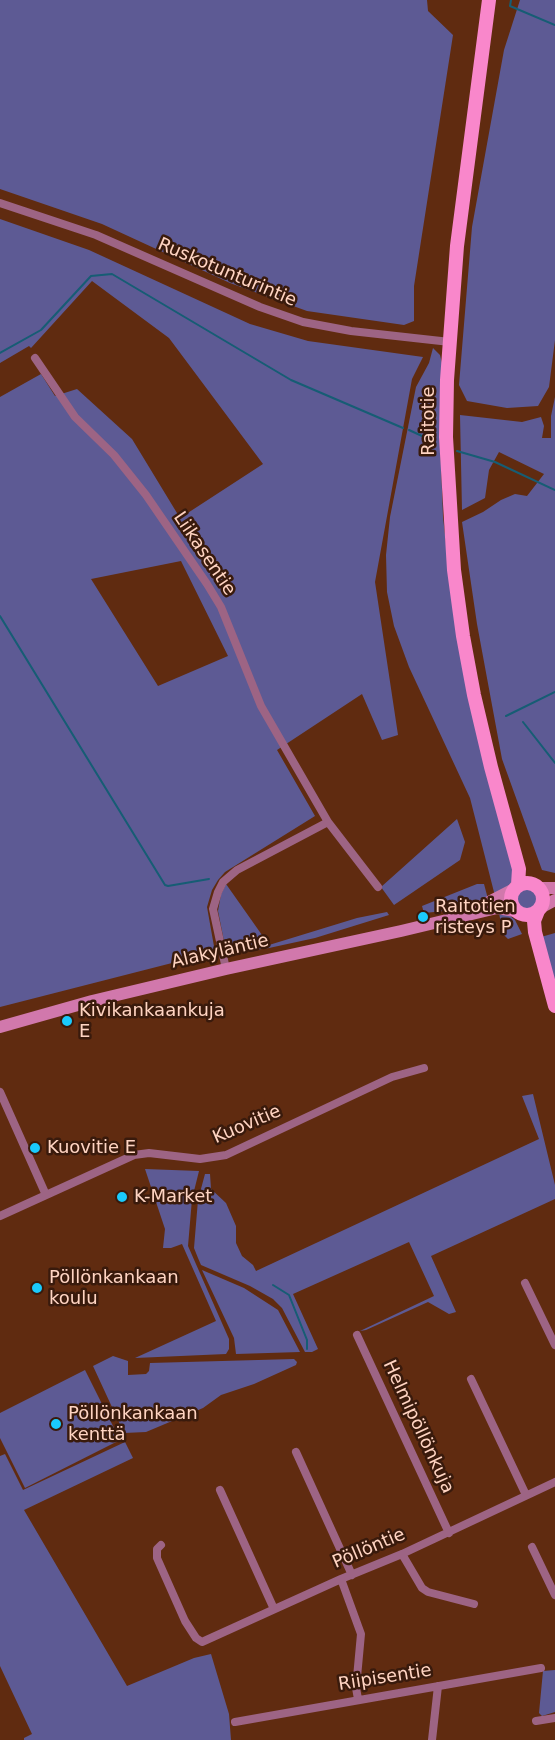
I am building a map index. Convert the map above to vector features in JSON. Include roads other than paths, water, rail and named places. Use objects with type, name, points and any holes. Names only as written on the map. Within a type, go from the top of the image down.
[{"type":"main road","name":"Raitotie","points":[[491,0],[486,23],[457,246],[446,437],[454,570],[474,695],[519,869],[516,887]]},
{"type":"main road","name":"Raitotie","points":[[504,816],[536,886]]},
{"type":"main road","points":[[542,963],[510,900],[516,887],[524,883],[555,888]]},
{"type":"main road","points":[[536,886],[543,897],[534,926],[555,1006]]},
{"type":"main road","name":"Alakyläntie","points":[[449,919],[494,901],[516,887]]},
{"type":"main road","points":[[517,912],[529,916],[555,900]]},
{"type":"main road","name":"Alakyläntie","points":[[0,1027],[92,1001],[497,908],[517,912]]},
{"type":"street","name":"Ruskotunturintie","points":[[0,203],[96,235],[260,307],[303,322],[351,331],[450,342]]},
{"type":"street","name":"Liikasentie","points":[[35,358],[75,417],[114,455],[146,495],[207,584],[221,607],[261,706],[328,822],[378,887]]},
{"type":"street","points":[[226,969],[213,909],[223,882],[237,870],[328,822]]},
{"type":"street","name":"Kuovitie","points":[[0,1216],[134,1155],[149,1153],[200,1159],[226,1155],[392,1077],[424,1068]]},
{"type":"street","points":[[0,1092],[46,1195]]},
{"type":"street","points":[[525,1283],[555,1345]]},
{"type":"street","name":"Helmipöllönkuja","points":[[357,1335],[449,1533]]},
{"type":"street","points":[[471,1379],[526,1495]]},
{"type":"street","points":[[296,1452],[352,1575]]},
{"type":"street","name":"Pöllöntie","points":[[161,1545],[157,1549],[157,1558],[185,1621],[196,1638],[202,1642],[449,1533],[555,1482]]},
{"type":"street","points":[[219,1490],[274,1609]]},
{"type":"street","points":[[532,1547],[555,1595]]},
{"type":"street","points":[[402,1554],[422,1588],[428,1592],[474,1604]]},
{"type":"street","points":[[341,1579],[361,1634],[356,1688],[358,1699]]},
{"type":"street","name":"Riipisentie","points":[[235,1722],[541,1668]]},
{"type":"street","points":[[432,1740],[438,1686]]},
{"type":"street","points":[[536,1721],[555,1718]]},
{"type":"waterway","points":[[511,0],[510,6],[555,25]]},
{"type":"waterway","points":[[0,353],[41,330],[91,276],[112,274],[291,380],[403,428]]},
{"type":"waterway","points":[[409,430],[435,442]]},
{"type":"waterway","points":[[457,451],[495,462],[555,490]]},
{"type":"waterway","points":[[0,616],[165,885],[209,879]]},
{"type":"waterway","points":[[506,716],[555,692]]},
{"type":"waterway","points":[[523,722],[555,763]]},
{"type":"waterway","points":[[273,1285],[289,1295],[307,1340],[307,1349]]},
{"type":"place","name":"Raitotien risteys P","points":[[423,917]]},
{"type":"place","name":"Kivikankaankuja E","points":[[67,1021]]},
{"type":"place","name":"Kuovitie E","points":[[35,1148]]},
{"type":"place","name":"K-Market","points":[[122,1197]]},
{"type":"place","name":"Pöllönkankaan koulu","points":[[37,1288]]},
{"type":"place","name":"Pöllönkankaan kenttä","points":[[56,1424]]}]
